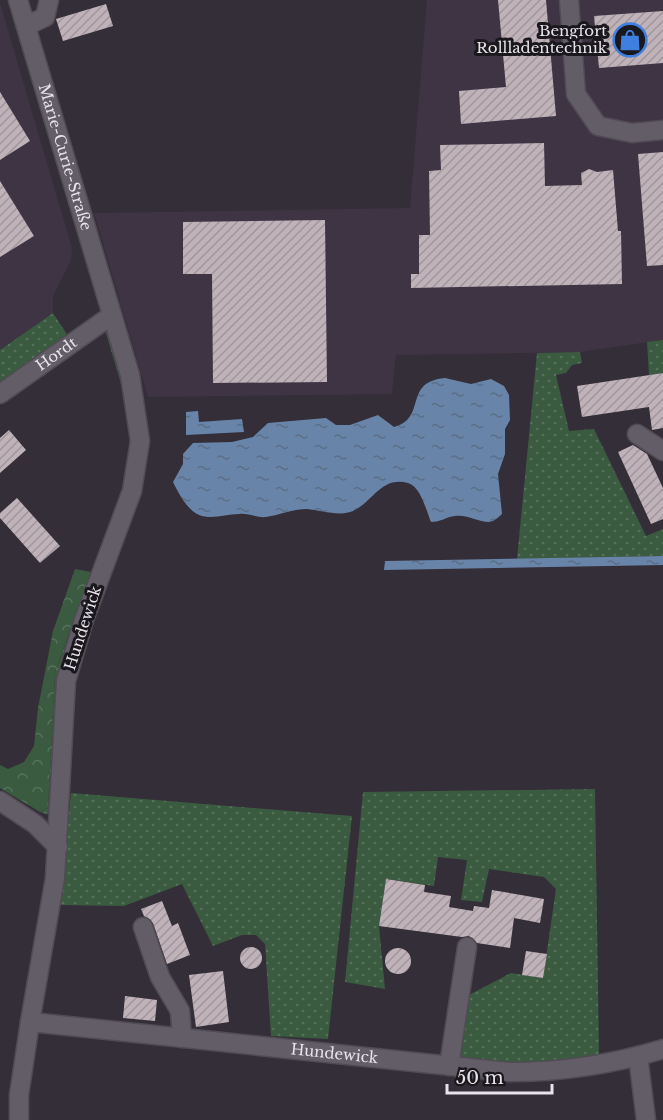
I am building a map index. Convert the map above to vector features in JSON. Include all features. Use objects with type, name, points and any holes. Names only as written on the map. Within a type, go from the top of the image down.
[{"type":"street","name":"Marie-Curie-Straße","points":[[18,0],[112,315]]},
{"type":"street","points":[[26,26],[45,17],[49,0]]},
{"type":"street","points":[[569,0],[576,94],[598,126],[632,133],[663,130]]},
{"type":"street","name":"Hordt","points":[[0,394],[112,315]]},
{"type":"street","name":"Hundewick","points":[[19,1120],[30,1022],[55,878],[66,681],[84,620],[137,471],[139,422],[130,375],[112,315]]},
{"type":"street","points":[[637,434],[663,451]]},
{"type":"street","points":[[0,801],[35,824],[58,847]]},
{"type":"street","points":[[143,927],[160,977],[180,1011],[182,1038]]},
{"type":"street","points":[[449,1066],[467,947]]},
{"type":"street","name":"Hundewick","points":[[30,1022],[449,1066],[541,1072],[638,1056],[663,1049]]},
{"type":"street","points":[[638,1056],[646,1120]]},
{"type":"shaded area","points":[[427,0],[663,0],[663,340],[580,352],[396,355],[392,394],[148,397],[94,213],[410,208]]},
{"type":"shaded area","points":[[0,3],[72,248],[71,260],[53,296],[53,313],[0,350]]},
{"type":"green space","points":[[53,313],[68,336],[0,384],[0,350]]},
{"type":"green space","points":[[105,330],[111,332],[131,390],[136,429],[134,469],[130,490],[70,649],[63,678],[56,817],[40,812],[48,808],[55,672],[123,487],[128,465],[129,426],[126,407]]},
{"type":"green space","points":[[663,340],[663,373],[649,375],[647,342]]},
{"type":"green space","points":[[580,352],[582,363],[572,365],[566,373],[556,375],[569,431],[594,429],[646,536],[663,529],[663,556],[517,559],[537,353]]},
{"type":"green space","points":[[75,569],[91,572],[55,672],[48,808],[40,812],[0,788],[0,765],[8,769],[24,762],[34,746],[38,708],[53,631]]},
{"type":"green space","points":[[595,789],[599,1055],[529,1065],[459,1057],[469,995],[511,973],[543,978],[556,889],[544,877],[489,869],[482,902],[461,900],[467,860],[438,857],[434,886],[386,879],[379,926],[385,989],[345,982],[363,792]]},
{"type":"green space","points":[[71,793],[352,816],[328,1039],[271,1036],[265,944],[256,935],[242,935],[213,946],[182,884],[124,906],[59,905]]},
{"type":"water","points":[[445,378],[471,384],[491,379],[504,386],[509,395],[510,420],[505,429],[505,454],[498,474],[502,514],[493,521],[485,522],[459,516],[431,522],[413,485],[399,482],[384,486],[360,507],[348,513],[307,509],[266,517],[234,514],[207,517],[197,514],[188,507],[173,482],[183,464],[183,454],[193,443],[232,442],[253,437],[268,423],[326,418],[336,425],[350,425],[378,415],[394,427],[410,416],[424,386],[432,381]]},
{"type":"water","points":[[198,411],[199,422],[242,419],[244,432],[186,435],[186,412]]},
{"type":"water","points":[[663,556],[663,565],[384,570],[385,561]]},
{"type":"building","points":[[498,0],[546,0],[556,116],[461,124],[459,91],[506,87]]},
{"type":"building","points":[[106,4],[113,26],[63,41],[56,19]]},
{"type":"building","name":"Bengfort Rollladentechnik","points":[[663,11],[663,63],[599,68],[594,16]]},
{"type":"building","points":[[0,92],[30,141],[0,160]]},
{"type":"building","points":[[544,143],[545,186],[582,185],[581,173],[589,169],[597,172],[613,170],[618,231],[621,231],[622,284],[411,288],[411,274],[419,274],[419,235],[430,235],[429,171],[441,170],[440,145]]},
{"type":"building","points":[[663,152],[663,265],[647,266],[638,154]]},
{"type":"building","points":[[0,181],[34,236],[0,257]]},
{"type":"building","points":[[325,220],[327,382],[213,383],[212,274],[183,274],[183,222]]},
{"type":"building","points":[[663,373],[663,428],[652,430],[649,407],[582,417],[577,386]]},
{"type":"building","points":[[9,430],[26,450],[0,473],[0,438]]},
{"type":"building","points":[[633,445],[647,454],[663,488],[663,519],[651,524],[618,452]]},
{"type":"building","points":[[17,498],[60,546],[40,563],[0,518],[0,513]]},
{"type":"building","points":[[386,879],[425,885],[424,892],[451,896],[449,907],[473,911],[474,906],[489,908],[492,890],[544,899],[540,923],[514,918],[510,948],[477,943],[469,936],[379,926]]},
{"type":"building","points":[[162,901],[172,926],[178,923],[190,955],[167,964],[153,923],[144,916],[141,909]]},
{"type":"building","points":[[251,947],[259,950],[262,958],[259,966],[251,969],[243,966],[240,958],[243,950]]},
{"type":"building","points":[[398,948],[407,952],[411,961],[407,970],[398,974],[389,970],[385,961],[389,952]]},
{"type":"building","points":[[526,951],[547,954],[543,978],[522,975]]},
{"type":"building","points":[[223,971],[229,1022],[196,1027],[189,975]]},
{"type":"building","points":[[125,996],[157,1000],[155,1021],[123,1018]]},
{"type":"place","name":"Bengfort Rollladentechnik","points":[[630,40]]}]
